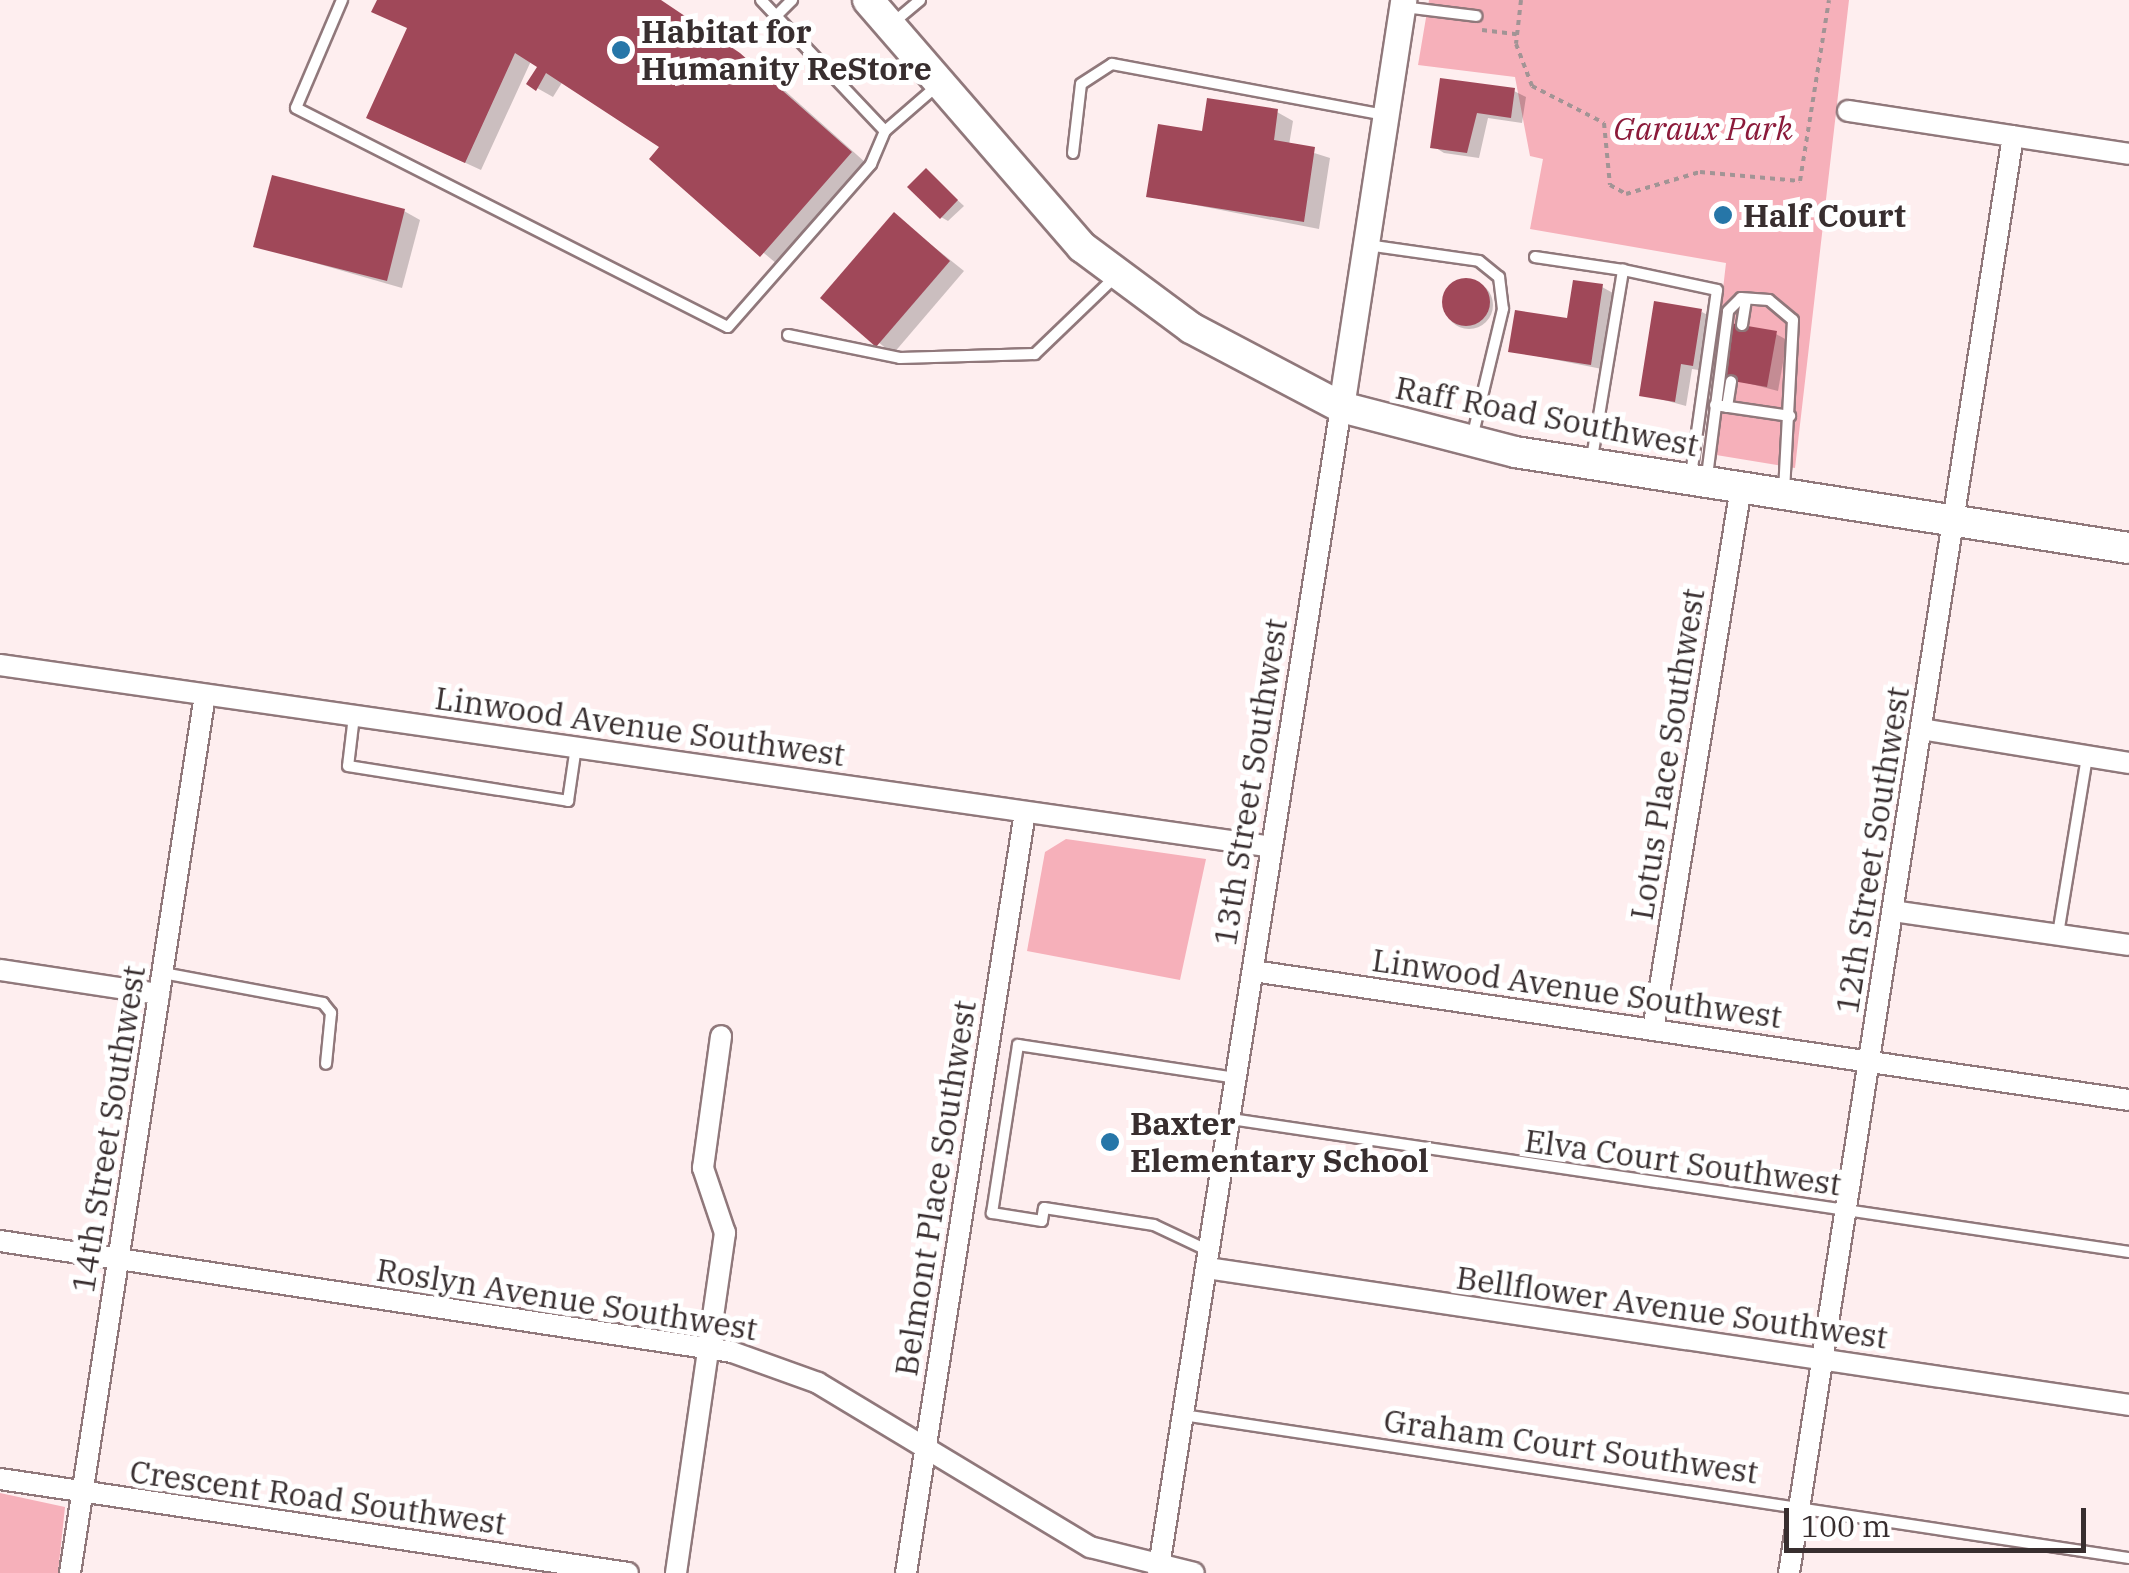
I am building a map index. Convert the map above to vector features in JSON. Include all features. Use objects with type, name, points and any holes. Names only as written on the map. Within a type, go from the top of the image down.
[{"type":"main road","name":"Raff Road Southwest","points":[[868,0],[1028,194],[1117,276],[1230,352],[1341,408],[1470,443],[2129,548]]},
{"type":"street","name":"13th Street Southwest","points":[[1158,1570],[1403,3]]},
{"type":"street","points":[[1848,111],[2129,154]]},
{"type":"street","name":"12th Street Southwest","points":[[1789,1573],[2013,136]]},
{"type":"street","name":"Lotus Place Southwest","points":[[1653,1030],[1741,488]]},
{"type":"street","name":"Linwood Avenue Southwest","points":[[0,666],[1272,847]]},
{"type":"street","name":"14th Street Southwest","points":[[70,1573],[205,695]]},
{"type":"street","points":[[1921,729],[2129,763]]},
{"type":"street","name":"Belmont Place Southwest","points":[[906,1573],[1025,812]]},
{"type":"street","points":[[1893,911],[2129,945]]},
{"type":"street","points":[[0,970],[161,984]]},
{"type":"street","name":"Linwood Avenue Southwest","points":[[1254,971],[2129,1100]]},
{"type":"street","points":[[676,1573],[725,1233],[703,1168],[721,1036]]},
{"type":"street","name":"Roslyn Avenue Southwest","points":[[0,1240],[710,1347],[818,1384],[1090,1547],[1158,1570],[1194,1573]]},
{"type":"street","name":"Bellflower Avenue Southwest","points":[[1208,1259],[2129,1406]]},
{"type":"street","name":"Crescent Road Southwest","points":[[0,1479],[628,1573]]},
{"type":"lane","points":[[342,0],[296,108],[728,327],[871,164],[885,130],[938,85]]},
{"type":"lane","points":[[761,0],[885,130]]},
{"type":"lane","points":[[778,14],[792,0]]},
{"type":"lane","points":[[890,25],[920,0]]},
{"type":"lane","points":[[1403,3],[1476,23]]},
{"type":"lane","points":[[1073,154],[1081,84],[1112,64],[1386,115]]},
{"type":"lane","points":[[1366,245],[1479,261],[1499,277],[1503,309],[1470,443]]},
{"type":"lane","points":[[1534,257],[1716,290],[1698,481]]},
{"type":"lane","points":[[1592,464],[1622,270]]},
{"type":"lane","points":[[788,335],[900,358],[1035,354],[1117,276]]},
{"type":"lane","points":[[1721,406],[1728,311],[1746,298],[1784,306],[1794,320],[1784,494]]},
{"type":"lane","points":[[1742,325],[1746,298]]},
{"type":"lane","points":[[1698,481],[1731,380]]},
{"type":"lane","points":[[1721,406],[1790,416]]},
{"type":"lane","points":[[354,716],[348,766],[568,801],[576,748]]},
{"type":"lane","points":[[2058,935],[2086,756]]},
{"type":"lane","points":[[161,984],[323,1003],[331,1013],[326,1064]]},
{"type":"lane","points":[[1208,1259],[1154,1225],[1044,1208],[1042,1221],[992,1213],[1018,1045],[1237,1078]]},
{"type":"lane","name":"Elva Court Southwest","points":[[1231,1119],[2129,1252]]},
{"type":"lane","name":"Graham Court Southwest","points":[[1183,1415],[1800,1505],[2129,1558]]},
{"type":"path","points":[[1521,0],[1516,34],[1532,86],[1549,102],[1604,124],[1616,191],[1638,194],[1700,172],[1800,181],[1830,0]]},
{"type":"path","points":[[1476,23],[1516,34]]},
{"type":"green space","name":"Garaux Park","points":[[1429,0],[1849,0],[1795,468],[1704,453],[1726,263],[1530,229],[1543,159],[1530,156],[1515,77],[1418,65]]},
{"type":"green space","points":[[1066,839],[1206,859],[1180,980],[1027,951],[1045,852]]},
{"type":"green space","points":[[0,1493],[65,1507],[58,1573],[0,1573]]},
{"type":"building","points":[[377,0],[661,0],[740,53],[852,152],[760,257],[649,159],[659,147],[546,73],[536,91],[526,84],[537,67],[515,53],[465,163],[366,118],[407,28],[371,12]]},
{"type":"building","points":[[1440,78],[1515,88],[1511,118],[1477,113],[1467,153],[1430,148]]},
{"type":"building","points":[[1207,98],[1278,109],[1274,140],[1315,147],[1304,222],[1146,197],[1158,124],[1202,131]]},
{"type":"building","points":[[926,168],[958,200],[940,219],[907,187]]},
{"type":"building","points":[[272,175],[405,209],[387,281],[253,247]]},
{"type":"building","points":[[894,212],[950,261],[876,347],[820,298]]},
{"type":"building","points":[[1466,278],[1483,285],[1490,302],[1483,319],[1466,326],[1449,319],[1442,302],[1449,285]]},
{"type":"building","points":[[1573,280],[1603,284],[1591,365],[1508,352],[1515,310],[1567,318]]},
{"type":"building","points":[[1654,301],[1702,309],[1693,366],[1681,364],[1675,402],[1639,396]]},
{"type":"building","points":[[1730,323],[1777,331],[1767,387],[1721,379]]},
{"type":"place","name":"Habitat for Humanity ReStore","points":[[621,50]]},
{"type":"place","name":"Half Court","points":[[1723,215]]},
{"type":"place","name":"Baxter Elementary School","points":[[1110,1142]]}]
